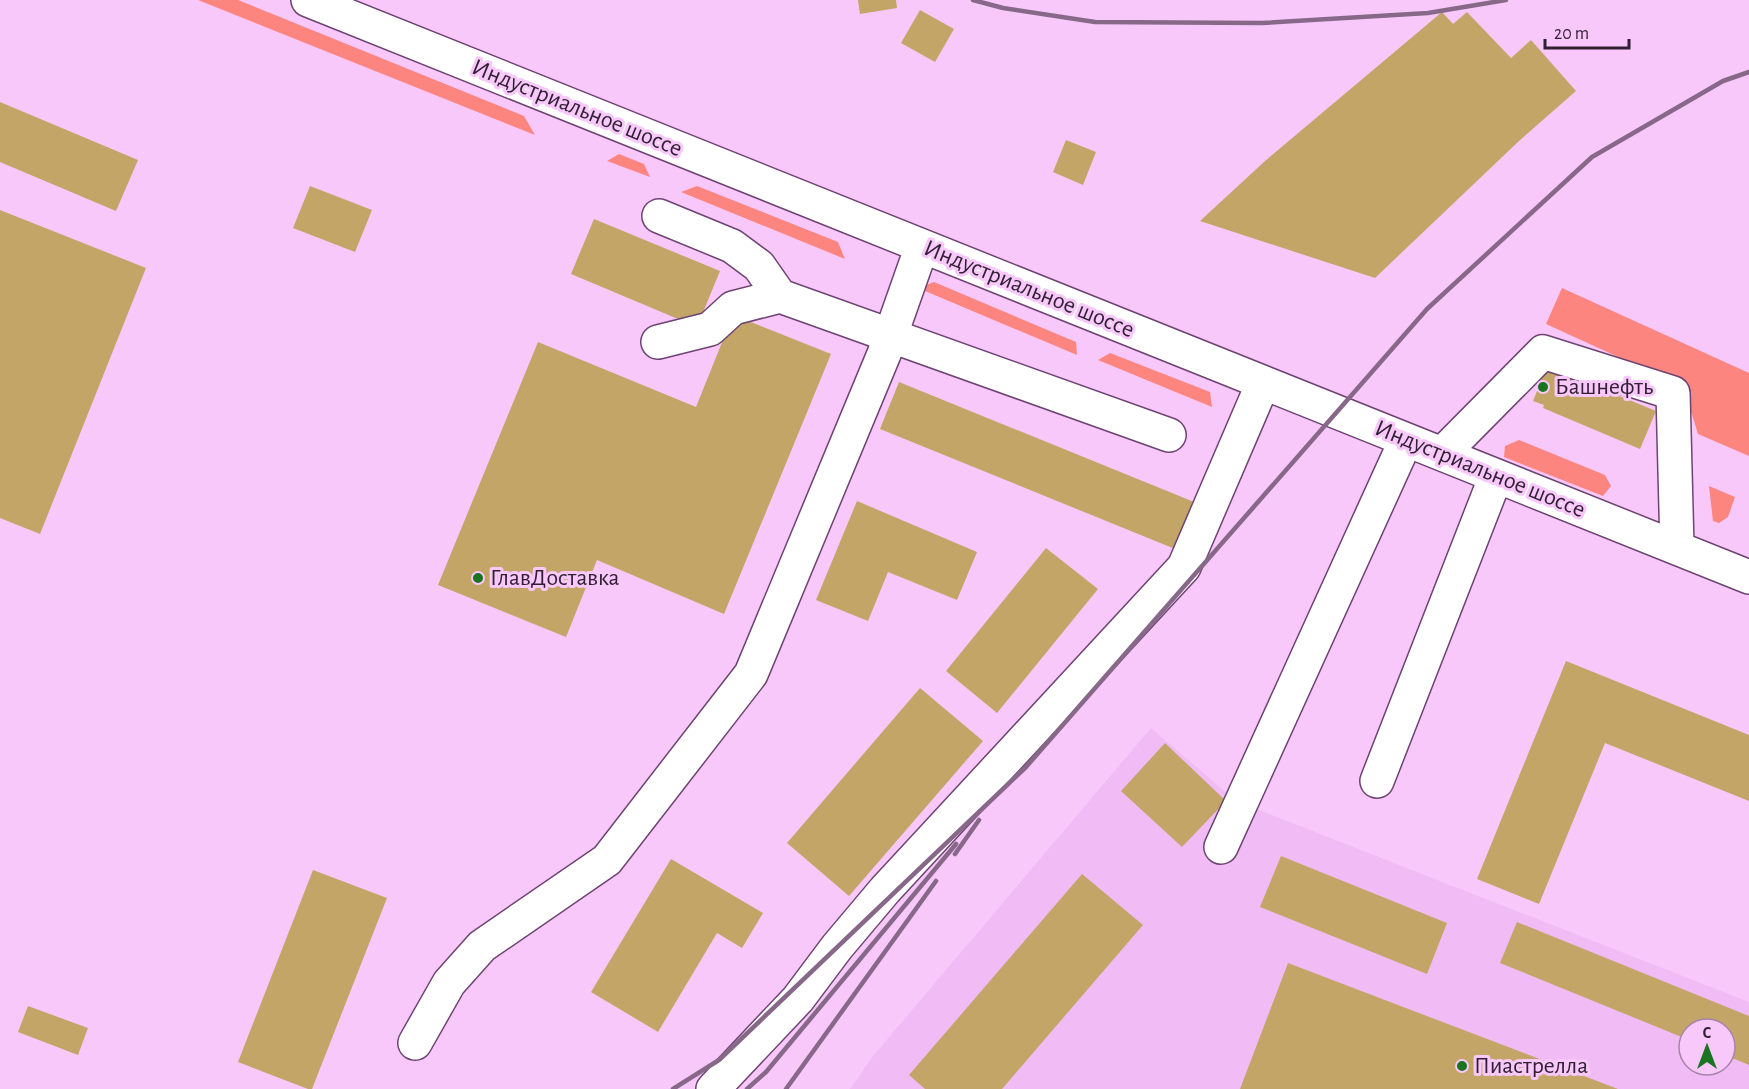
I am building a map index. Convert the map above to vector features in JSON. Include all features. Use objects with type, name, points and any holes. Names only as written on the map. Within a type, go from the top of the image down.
[{"type":"street","name":"Индустриальное шоссе","points":[[308,0],[1749,577]]},
{"type":"street","points":[[659,216],[732,246],[759,266],[780,296]]},
{"type":"street","points":[[415,1043],[449,983],[482,946],[607,860],[751,674],[891,336],[922,246]]},
{"type":"street","points":[[658,342],[710,329],[733,308],[780,296],[1169,435]]},
{"type":"street","points":[[1442,454],[1543,352],[1673,393],[1677,548]]},
{"type":"street","points":[[713,1089],[798,999],[837,947],[885,890],[1184,567],[1263,382]]},
{"type":"street","points":[[1221,847],[1406,440]]},
{"type":"street","points":[[1377,781],[1496,476]]},
{"type":"shaded area","points":[[198,0],[238,0],[524,116],[535,135]]},
{"type":"shaded area","points":[[619,154],[644,164],[650,177],[607,161]]},
{"type":"shaded area","points":[[697,186],[838,242],[845,259],[681,192]]},
{"type":"shaded area","points":[[934,282],[1076,342],[1077,355],[918,288]]},
{"type":"shaded area","points":[[1562,288],[1749,373],[1749,456],[1698,434],[1686,395],[1675,383],[1546,324]]},
{"type":"shaded area","points":[[1110,353],[1210,392],[1212,407],[1098,360]]},
{"type":"shaded area","points":[[1519,440],[1605,475],[1611,486],[1603,496],[1504,457],[1505,446]]},
{"type":"shaded area","points":[[1709,486],[1735,497],[1728,517],[1719,523],[1713,521]]},
{"type":"shaded area","points":[[1151,728],[1236,801],[1749,1002],[1749,1089],[850,1089],[873,1056]]},
{"type":"building","points":[[858,0],[896,0],[897,8],[860,14]]},
{"type":"building","points":[[920,10],[954,29],[935,62],[901,43]]},
{"type":"building","points":[[1442,12],[1453,24],[1467,12],[1511,58],[1531,40],[1576,91],[1519,141],[1375,278],[1200,221],[1265,161]]},
{"type":"building","points":[[0,102],[138,160],[116,211],[0,162]]},
{"type":"building","points":[[1066,140],[1096,152],[1083,185],[1053,172]]},
{"type":"building","points":[[310,186],[372,210],[355,252],[293,228]]},
{"type":"building","points":[[0,210],[146,268],[40,534],[0,518]]},
{"type":"building","points":[[594,219],[720,271],[697,327],[571,274]]},
{"type":"building","points":[[733,315],[831,354],[724,614],[597,560],[566,637],[438,585],[538,342],[696,407]]},
{"type":"building","points":[[1547,366],[1656,411],[1640,449],[1543,408],[1544,405],[1533,401]]},
{"type":"building","points":[[899,382],[1199,504],[1180,551],[880,429]]},
{"type":"building","points":[[857,501],[977,552],[957,600],[888,572],[868,621],[816,600]]},
{"type":"building","points":[[1046,548],[1098,589],[997,713],[946,671]]},
{"type":"building","points":[[1566,661],[1749,735],[1749,801],[1605,743],[1539,904],[1477,879]]},
{"type":"building","points":[[920,688],[983,741],[849,896],[787,843]]},
{"type":"building","points":[[1165,743],[1226,801],[1182,847],[1121,791]]},
{"type":"building","points":[[1281,856],[1447,923],[1427,974],[1260,907]]},
{"type":"building","points":[[671,859],[763,913],[742,948],[717,933],[658,1032],[591,992]]},
{"type":"building","points":[[313,870],[387,898],[312,1089],[308,1089],[238,1062]]},
{"type":"building","points":[[1082,874],[1143,925],[1002,1089],[925,1089],[909,1075]]},
{"type":"building","points":[[1517,922],[1749,1016],[1749,1065],[1737,1060],[1737,1017],[1677,1017],[1677,1035],[1500,963]]},
{"type":"building","points":[[1288,963],[1618,1089],[1240,1089]]},
{"type":"building","points":[[28,1006],[88,1028],[78,1055],[18,1032]]},
{"type":"railway","points":[[973,0],[1003,8],[1095,22],[1262,23],[1428,13],[1506,0]]},
{"type":"railway","points":[[673,1089],[719,1060],[1026,767],[1427,309],[1592,157],[1723,81],[1749,72]]},
{"type":"railway","points":[[955,854],[979,820]]},
{"type":"railway","points":[[747,1089],[766,1072],[956,844]]},
{"type":"railway","points":[[786,1089],[936,881]]},
{"type":"place","name":"Башнефть","points":[[1543,387]]},
{"type":"place","name":"ГлавДоставка","points":[[478,578]]},
{"type":"place","name":"Пиастрелла","points":[[1462,1066]]}]
